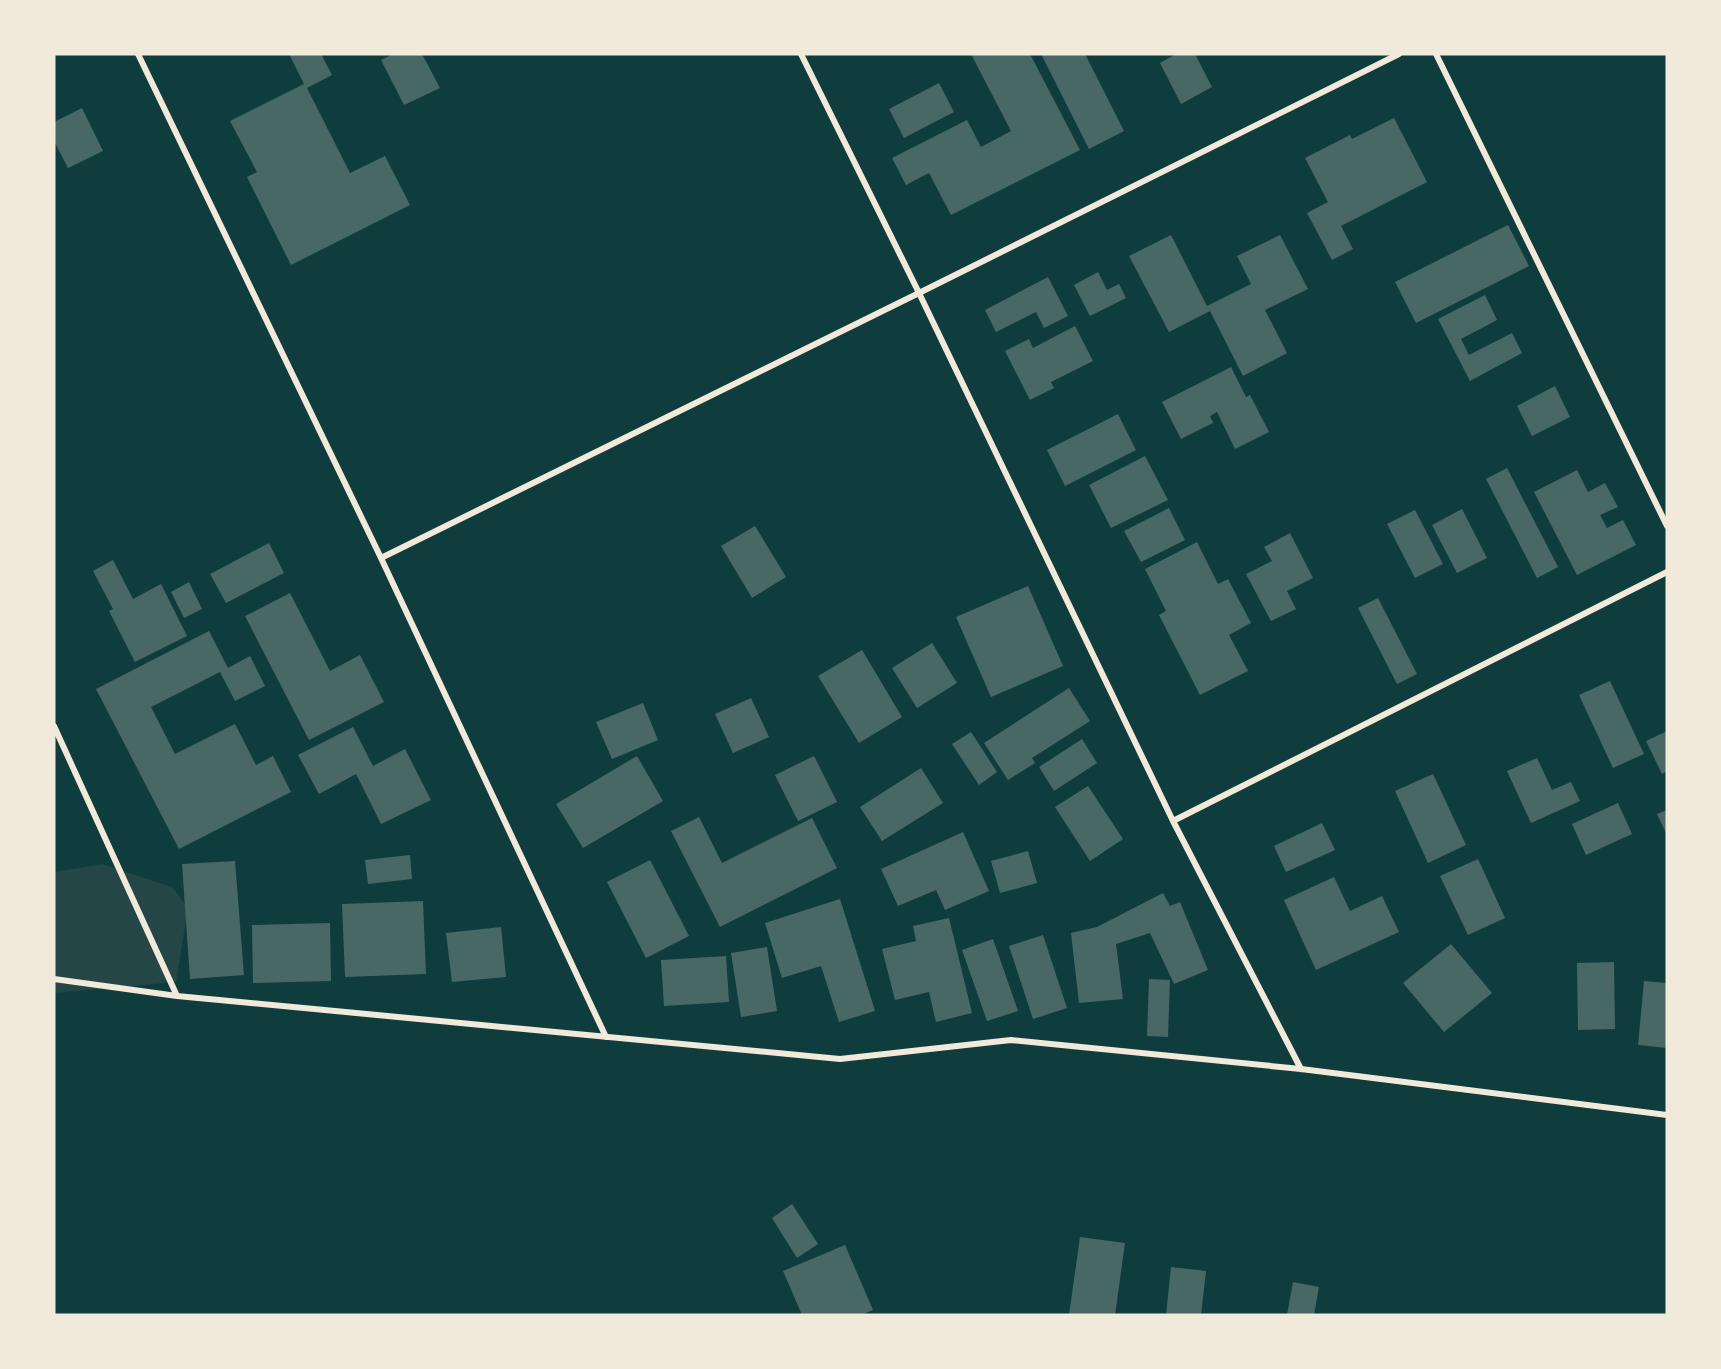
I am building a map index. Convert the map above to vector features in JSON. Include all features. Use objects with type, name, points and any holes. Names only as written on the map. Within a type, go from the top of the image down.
[{"type":"street","points":[[138,54],[381,558],[606,1037]]},
{"type":"street","points":[[801,54],[919,293],[1173,821],[1302,1069]]},
{"type":"street","points":[[381,558],[1399,54]]},
{"type":"street","points":[[1436,54],[1667,526]]},
{"type":"street","points":[[1173,821],[1667,572]]},
{"type":"street","points":[[54,726],[177,996]]},
{"type":"street","points":[[54,979],[177,996],[840,1059],[1011,1040],[1302,1069],[1667,1115]]},
{"type":"shaded area","points":[[102,864],[172,887],[188,908],[176,982],[54,993],[54,872]]},
{"type":"building","points":[[289,54],[321,54],[332,75],[307,88],[350,173],[385,156],[410,205],[291,265],[247,177],[257,172],[230,121],[304,84]]},
{"type":"building","points":[[393,54],[422,54],[440,88],[404,105],[381,60]]},
{"type":"building","points":[[971,54],[1030,54],[1080,150],[951,215],[929,173],[906,185],[892,158],[967,120],[981,147],[1011,131]]},
{"type":"building","points":[[1041,54],[1085,54],[1124,131],[1089,149]]},
{"type":"building","points":[[1176,54],[1195,54],[1212,87],[1181,104],[1160,63]]},
{"type":"building","points":[[939,83],[954,112],[904,138],[889,109]]},
{"type":"building","points":[[82,108],[103,151],[68,168],[54,141],[54,122]]},
{"type":"building","points":[[1394,118],[1427,182],[1341,226],[1353,249],[1332,260],[1307,213],[1328,202],[1305,158],[1350,135],[1352,139]]},
{"type":"building","points":[[1508,225],[1529,266],[1416,323],[1395,282]]},
{"type":"building","points":[[1171,235],[1207,306],[1251,284],[1237,256],[1280,235],[1308,289],[1265,310],[1287,353],[1243,376],[1210,311],[1169,332],[1129,256]]},
{"type":"building","points":[[1098,272],[1107,290],[1119,284],[1126,298],[1090,316],[1074,285]]},
{"type":"building","points":[[1048,277],[1068,316],[1044,328],[1036,312],[996,332],[985,310]]},
{"type":"building","points":[[1485,295],[1497,320],[1461,339],[1469,355],[1512,333],[1522,353],[1470,381],[1438,319]]},
{"type":"building","points":[[1075,326],[1093,361],[1051,382],[1054,388],[1030,400],[1005,351],[1029,339],[1033,348]]},
{"type":"building","points":[[1231,367],[1246,397],[1250,395],[1269,432],[1235,449],[1217,412],[1210,416],[1213,423],[1181,439],[1162,402]]},
{"type":"building","points":[[1555,386],[1570,417],[1532,436],[1517,406]]},
{"type":"building","points":[[1118,414],[1136,450],[1065,486],[1047,450]]},
{"type":"building","points":[[1145,456],[1168,500],[1111,528],[1089,485]]},
{"type":"building","points":[[1507,468],[1558,567],[1537,578],[1486,479]]},
{"type":"building","points":[[1577,470],[1588,492],[1605,483],[1618,507],[1600,515],[1607,528],[1623,520],[1636,545],[1577,575],[1534,492]]},
{"type":"building","points":[[1169,508],[1185,540],[1141,562],[1124,531]]},
{"type":"building","points":[[1462,509],[1487,558],[1457,573],[1432,525]]},
{"type":"building","points":[[1415,510],[1443,564],[1415,578],[1387,524]]},
{"type":"building","points":[[755,526],[786,577],[752,598],[721,546]]},
{"type":"building","points":[[1290,533],[1313,578],[1287,591],[1296,609],[1271,621],[1246,574],[1272,561],[1264,547]]},
{"type":"building","points":[[1197,542],[1218,584],[1228,579],[1251,623],[1229,635],[1248,671],[1200,695],[1159,615],[1166,611],[1145,569]]},
{"type":"building","points":[[269,543],[284,573],[226,603],[210,574]]},
{"type":"building","points":[[113,560],[133,599],[161,584],[187,636],[135,662],[109,611],[113,609],[93,571]]},
{"type":"building","points":[[189,582],[202,609],[184,618],[171,592]]},
{"type":"building","points":[[1028,586],[1063,666],[991,697],[956,617]]},
{"type":"building","points":[[290,593],[330,671],[360,655],[384,702],[309,740],[245,616]]},
{"type":"building","points":[[1378,598],[1417,674],[1397,684],[1358,608]]},
{"type":"building","points":[[209,631],[228,668],[250,656],[265,686],[235,701],[220,672],[151,707],[175,754],[235,724],[256,765],[273,756],[291,792],[179,849],[96,689]]},
{"type":"building","points":[[932,643],[957,683],[917,708],[892,668]]},
{"type":"building","points":[[862,650],[902,717],[859,743],[818,676]]},
{"type":"building","points":[[1610,681],[1644,754],[1613,768],[1579,695]]},
{"type":"building","points":[[1069,688],[1090,721],[1032,758],[1035,763],[1008,780],[984,743]]},
{"type":"building","points":[[751,698],[769,737],[733,753],[715,714]]},
{"type":"building","points":[[643,703],[658,740],[612,759],[596,722]]},
{"type":"building","points":[[353,727],[373,766],[405,749],[431,800],[381,824],[356,774],[319,794],[298,755]]},
{"type":"building","points":[[1667,731],[1667,771],[1662,774],[1646,741]]},
{"type":"building","points":[[971,732],[997,772],[979,785],[952,744]]},
{"type":"building","points":[[1082,739],[1097,763],[1054,791],[1039,767]]},
{"type":"building","points":[[637,756],[663,801],[583,848],[556,804]]},
{"type":"building","points":[[814,756],[837,802],[798,821],[775,775]]},
{"type":"building","points":[[1537,758],[1552,790],[1571,782],[1580,801],[1531,823],[1507,771]]},
{"type":"building","points":[[921,768],[943,803],[882,841],[860,807]]},
{"type":"building","points":[[1433,774],[1466,845],[1428,863],[1395,791]]},
{"type":"building","points":[[1088,786],[1123,839],[1090,861],[1055,807]]},
{"type":"building","points":[[1618,803],[1632,834],[1586,855],[1572,824]]},
{"type":"building","points":[[1667,810],[1667,835],[1657,814]]},
{"type":"building","points":[[699,817],[722,863],[812,818],[837,868],[720,927],[671,831]]},
{"type":"building","points":[[1322,823],[1335,850],[1286,872],[1274,846]]},
{"type":"building","points":[[963,832],[989,891],[945,910],[936,890],[898,906],[881,869]]},
{"type":"building","points":[[1028,851],[1037,883],[1000,893],[991,861]]},
{"type":"building","points":[[410,855],[412,879],[368,884],[365,860]]},
{"type":"building","points":[[1478,859],[1505,918],[1468,935],[1440,876]]},
{"type":"building","points":[[650,860],[689,936],[646,958],[607,882]]},
{"type":"building","points":[[235,861],[244,975],[190,979],[182,864]]},
{"type":"building","points":[[1334,877],[1350,911],[1382,896],[1399,932],[1316,970],[1284,900]]},
{"type":"building","points":[[1163,893],[1170,906],[1180,902],[1208,970],[1174,984],[1150,933],[1116,944],[1123,999],[1079,1003],[1071,933],[1097,927]]},
{"type":"building","points":[[840,899],[875,1011],[839,1022],[821,966],[782,978],[765,923]]},
{"type":"building","points":[[423,901],[426,974],[345,977],[342,904]]},
{"type":"building","points":[[949,918],[972,1013],[936,1022],[929,992],[895,1000],[882,949],[916,941],[913,926]]},
{"type":"building","points":[[330,923],[331,981],[253,983],[252,925]]},
{"type":"building","points":[[501,927],[506,977],[452,982],[446,933]]},
{"type":"building","points":[[1043,935],[1067,1008],[1033,1019],[1009,946]]},
{"type":"building","points":[[993,939],[1018,1011],[987,1021],[962,950]]},
{"type":"building","points":[[1451,944],[1492,993],[1444,1032],[1403,983]]},
{"type":"building","points":[[767,947],[777,1011],[741,1017],[731,953]]},
{"type":"building","points":[[726,956],[729,1002],[664,1006],[661,960]]},
{"type":"building","points":[[1614,962],[1615,1029],[1578,1030],[1577,963]]},
{"type":"building","points":[[1149,979],[1170,980],[1168,1037],[1147,1036]]},
{"type":"building","points":[[1644,981],[1667,983],[1667,1048],[1638,1045]]},
{"type":"building","points":[[792,1204],[818,1244],[797,1258],[772,1218]]},
{"type":"building","points":[[1080,1237],[1125,1243],[1115,1315],[1069,1315]]},
{"type":"building","points":[[845,1245],[873,1310],[861,1315],[802,1315],[783,1271]]},
{"type":"building","points":[[1171,1267],[1206,1271],[1201,1315],[1166,1315]]},
{"type":"building","points":[[1293,1282],[1319,1287],[1314,1315],[1287,1315]]}]
